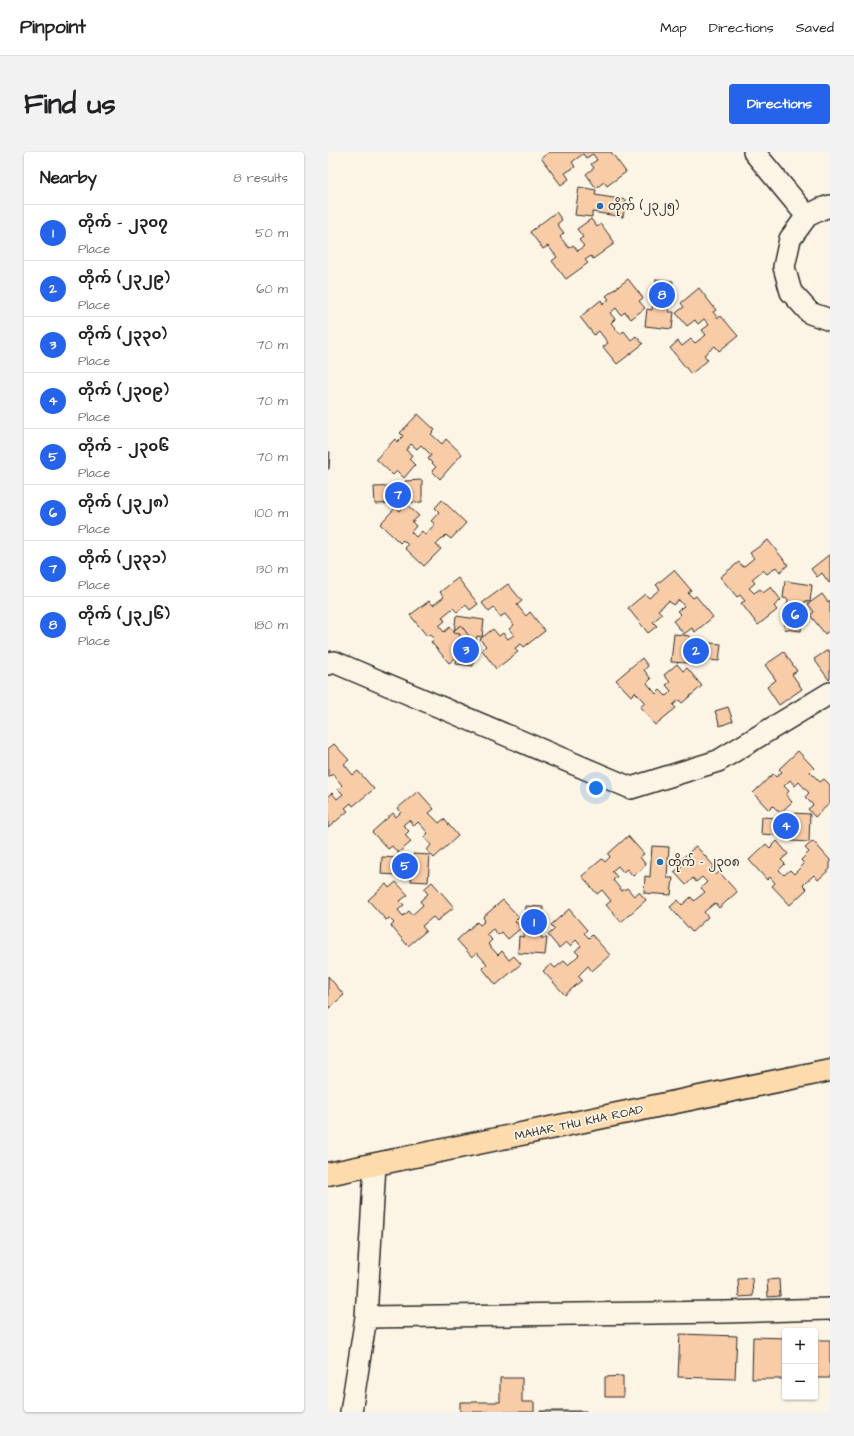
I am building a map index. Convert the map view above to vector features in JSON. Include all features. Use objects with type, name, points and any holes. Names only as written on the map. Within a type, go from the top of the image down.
[{"type":"main road","name":"MAHAR THU KHA ROAD","points":[[328,1174],[830,1070]]},
{"type":"street","points":[[754,152],[808,216]]},
{"type":"street","points":[[830,206],[808,216],[790,239],[784,267],[791,292],[810,313],[830,320]]},
{"type":"street","points":[[328,664],[334,662],[631,788],[718,761],[830,693]]},
{"type":"street","points":[[351,1412],[366,1317],[375,1165]]},
{"type":"street","points":[[366,1317],[725,1312],[830,1308]]},
{"type":"building","points":[[550,152],[611,152],[626,172],[607,186],[604,182],[596,188],[586,174],[594,168],[591,164],[597,160],[593,154],[586,158],[583,154],[572,162],[575,167],[565,173],[569,179],[561,185],[541,158]]},
{"type":"building","name":"တိုက် (၂၃၂၅)","points":[[579,187],[596,190],[595,195],[626,200],[623,217],[592,212],[592,217],[575,215]]},
{"type":"building","points":[[556,212],[562,220],[557,224],[564,233],[560,237],[569,248],[573,245],[578,251],[584,246],[579,240],[583,237],[577,229],[591,219],[597,227],[601,224],[615,243],[593,259],[591,256],[585,260],[588,263],[566,279],[552,261],[557,257],[548,246],[543,249],[530,232]]},
{"type":"building","points":[[628,279],[643,298],[639,301],[645,308],[631,319],[625,312],[621,315],[616,308],[610,313],[615,319],[611,323],[620,334],[624,331],[631,340],[636,336],[643,344],[617,364],[603,347],[608,343],[599,331],[594,335],[580,317],[601,300],[603,304],[609,299],[606,296]]},
{"type":"building","points":[[656,279],[673,281],[669,312],[674,312],[672,329],[645,326],[647,309],[652,310]]},
{"type":"building","points":[[699,288],[716,310],[713,312],[718,318],[721,316],[738,336],[719,351],[715,346],[704,355],[708,360],[691,374],[670,348],[678,341],[682,346],[691,339],[695,343],[706,335],[702,330],[709,325],[704,319],[698,324],[695,320],[687,326],[676,313],[684,307],[681,303]]},
{"type":"building","points":[[418,414],[435,430],[431,434],[442,444],[446,439],[462,454],[440,479],[432,471],[436,467],[428,459],[431,455],[421,445],[417,449],[411,444],[406,450],[412,455],[409,459],[415,465],[404,478],[397,471],[393,475],[376,459],[395,439],[397,442],[403,436],[400,433]]},
{"type":"building","points":[[328,452],[330,452],[329,469],[328,469]]},
{"type":"building","points":[[422,480],[422,502],[375,504],[374,487],[405,486],[405,481]]},
{"type":"building","points":[[442,500],[466,523],[451,539],[446,535],[436,545],[441,549],[424,566],[405,548],[408,545],[403,540],[400,543],[380,524],[396,507],[400,511],[406,504],[419,516],[412,522],[416,526],[411,532],[416,537],[422,531],[425,535],[435,524],[431,521],[439,512],[435,508]]},
{"type":"building","points":[[768,540],[788,565],[780,572],[776,567],[767,574],[763,570],[752,579],[755,583],[749,588],[754,593],[760,589],[763,593],[771,587],[781,600],[774,606],[777,610],[758,625],[741,603],[745,601],[740,595],[737,597],[720,577],[739,562],[743,567],[754,558],[750,553]]},
{"type":"building","points":[[830,554],[829,583],[822,573],[817,577],[811,569]]},
{"type":"building","points":[[674,570],[691,590],[688,593],[693,598],[696,596],[713,617],[695,632],[692,628],[684,634],[673,621],[681,615],[677,611],[684,606],[679,600],[673,605],[669,601],[658,610],[662,614],[653,622],[657,626],[648,633],[628,608],[645,594],[649,598],[660,589],[656,585]]},
{"type":"building","points":[[458,578],[478,604],[470,610],[466,605],[457,612],[453,608],[442,617],[445,621],[439,626],[444,632],[450,627],[453,631],[461,625],[471,639],[464,645],[467,649],[449,663],[431,642],[435,639],[430,634],[427,636],[410,615],[429,601],[433,605],[444,597],[440,592]]},
{"type":"building","points":[[785,581],[812,585],[810,602],[805,601],[801,631],[784,629],[788,599],[783,598]]},
{"type":"building","points":[[508,584],[522,601],[517,605],[526,616],[530,612],[545,631],[524,647],[521,644],[515,648],[518,652],[496,669],[482,650],[486,646],[480,639],[493,629],[499,636],[503,633],[508,639],[514,635],[509,629],[514,625],[505,614],[500,617],[494,608],[489,612],[482,603]]},
{"type":"building","points":[[822,594],[828,602],[830,600],[830,630],[825,634],[810,615],[814,612],[808,604]]},
{"type":"building","points":[[456,616],[484,620],[482,637],[477,636],[473,666],[456,664],[460,634],[454,633]]},
{"type":"building","points":[[674,634],[690,636],[690,641],[721,644],[719,661],[688,658],[688,663],[671,662]]},
{"type":"building","points":[[828,650],[830,653],[829,680],[814,659]]},
{"type":"building","points":[[784,652],[797,671],[792,674],[802,689],[779,705],[767,687],[776,680],[765,665]]},
{"type":"building","points":[[642,658],[648,666],[644,670],[651,679],[647,683],[656,694],[660,690],[666,696],[671,691],[666,685],[670,682],[664,675],[677,664],[683,671],[687,668],[702,686],[682,703],[679,700],[673,705],[676,708],[655,725],[640,707],[645,703],[635,692],[631,696],[616,680]]},
{"type":"building","points":[[728,707],[733,721],[720,726],[715,711]]},
{"type":"building","points":[[334,744],[349,760],[344,764],[353,775],[358,771],[374,789],[353,806],[351,803],[345,808],[348,811],[328,828],[328,796],[332,793],[337,799],[343,794],[338,789],[342,785],[333,774],[328,777],[328,749]]},
{"type":"building","points":[[798,751],[814,768],[810,772],[820,782],[824,779],[830,785],[830,803],[815,817],[808,809],[813,805],[805,797],[809,793],[799,782],[795,786],[790,780],[784,786],[789,791],[786,795],[792,802],[780,813],[773,806],[769,810],[753,793],[773,774],[776,777],[782,772],[779,769]]},
{"type":"building","points":[[418,791],[434,809],[429,813],[439,823],[444,819],[458,836],[434,858],[427,850],[431,845],[424,837],[428,833],[418,822],[414,826],[409,820],[403,825],[409,831],[405,835],[411,842],[398,853],[392,846],[388,849],[372,832],[393,813],[396,817],[401,812],[398,808]]},
{"type":"building","points":[[793,813],[810,814],[809,842],[792,841],[792,836],[761,834],[762,817],[793,819]]},
{"type":"building","points":[[628,836],[644,854],[640,857],[646,865],[633,876],[627,869],[623,872],[618,866],[612,871],[617,877],[613,880],[622,891],[627,888],[634,896],[639,892],[646,900],[621,922],[606,905],[611,901],[602,890],[597,894],[582,876],[602,859],[605,862],[610,857],[608,854]]},
{"type":"building","points":[[777,841],[788,854],[781,860],[785,864],[779,870],[784,875],[790,870],[794,874],[804,864],[801,860],[809,852],[805,848],[813,841],[830,860],[830,869],[818,880],[814,875],[803,885],[807,889],[790,905],[772,886],[775,883],[770,877],[767,880],[749,860],[766,844],[770,848]]},
{"type":"building","name":"တိုက် - ၂၃၀၈","points":[[652,846],[669,847],[667,878],[673,878],[671,895],[644,893],[645,876],[650,877]]},
{"type":"building","points":[[696,846],[714,866],[711,869],[716,875],[719,872],[737,892],[719,908],[715,903],[704,912],[708,917],[692,932],[670,907],[678,900],[682,905],[691,897],[694,901],[705,892],[701,888],[707,882],[702,877],[696,882],[693,878],[686,885],[674,872],[682,866],[678,862]]},
{"type":"building","points":[[413,854],[430,855],[428,882],[411,881],[411,876],[381,874],[382,857],[413,859]]},
{"type":"building","points":[[396,882],[408,895],[400,901],[404,905],[398,910],[403,916],[409,911],[412,915],[423,905],[420,901],[428,894],[424,889],[432,882],[454,907],[437,921],[433,917],[422,926],[426,931],[408,946],[391,926],[394,923],[389,918],[386,920],[368,900],[386,884],[389,888]]},
{"type":"building","points":[[503,900],[519,917],[515,921],[521,928],[508,939],[502,932],[498,935],[493,929],[487,934],[492,940],[488,944],[498,955],[502,951],[509,960],[514,956],[521,964],[496,985],[482,968],[487,964],[477,953],[472,957],[457,940],[477,922],[480,925],[485,921],[483,917]]},
{"type":"building","points":[[526,906],[543,907],[541,938],[547,938],[545,955],[518,953],[519,936],[524,937]]},
{"type":"building","points":[[569,909],[587,930],[584,933],[589,938],[592,935],[610,955],[592,971],[588,966],[578,976],[582,980],[565,995],[543,971],[551,964],[555,968],[564,961],[568,965],[579,955],[575,951],[581,946],[576,940],[570,946],[566,942],[559,948],[548,935],[555,929],[551,925]]},
{"type":"building","points":[[328,976],[344,995],[328,1009]]},
{"type":"building","points":[[752,1278],[753,1296],[739,1297],[738,1279]]},
{"type":"building","points":[[779,1279],[780,1296],[768,1297],[767,1280]]},
{"type":"building","points":[[680,1334],[737,1336],[735,1379],[678,1377]]},
{"type":"building","points":[[753,1337],[782,1338],[782,1379],[752,1379]]},
{"type":"building","points":[[818,1340],[830,1340],[830,1378],[818,1378]]},
{"type":"building","points":[[623,1376],[623,1397],[605,1397],[605,1377]]},
{"type":"building","points":[[500,1378],[522,1378],[522,1402],[534,1402],[534,1412],[460,1412],[460,1402],[500,1402]]},
{"type":"building","points":[[586,1411],[586,1412],[540,1412]]},
{"type":"place","name":"တိုက် (၂၃၂၅)","points":[[600,206]]},
{"type":"place","name":"တိုက် (၂၃၂၆)","points":[[662,295]]},
{"type":"place","name":"တိုက် (၂၃၃၁)","points":[[398,495]]},
{"type":"place","name":"တိုက် (၂၃၂၈)","points":[[795,615]]},
{"type":"place","name":"တိုက် (၂၃၃၀)","points":[[466,650]]},
{"type":"place","name":"တိုက် (၂၃၂၉)","points":[[696,651]]},
{"type":"place","name":"တိုက် (၂၃၀၉)","points":[[786,826]]},
{"type":"place","name":"တိုက် - ၂၃၀၈","points":[[660,862]]},
{"type":"place","name":"တိုက် - ၂၃၀၆","points":[[405,866]]},
{"type":"place","name":"တိုက် - ၂၃၀၇","points":[[534,922]]}]
